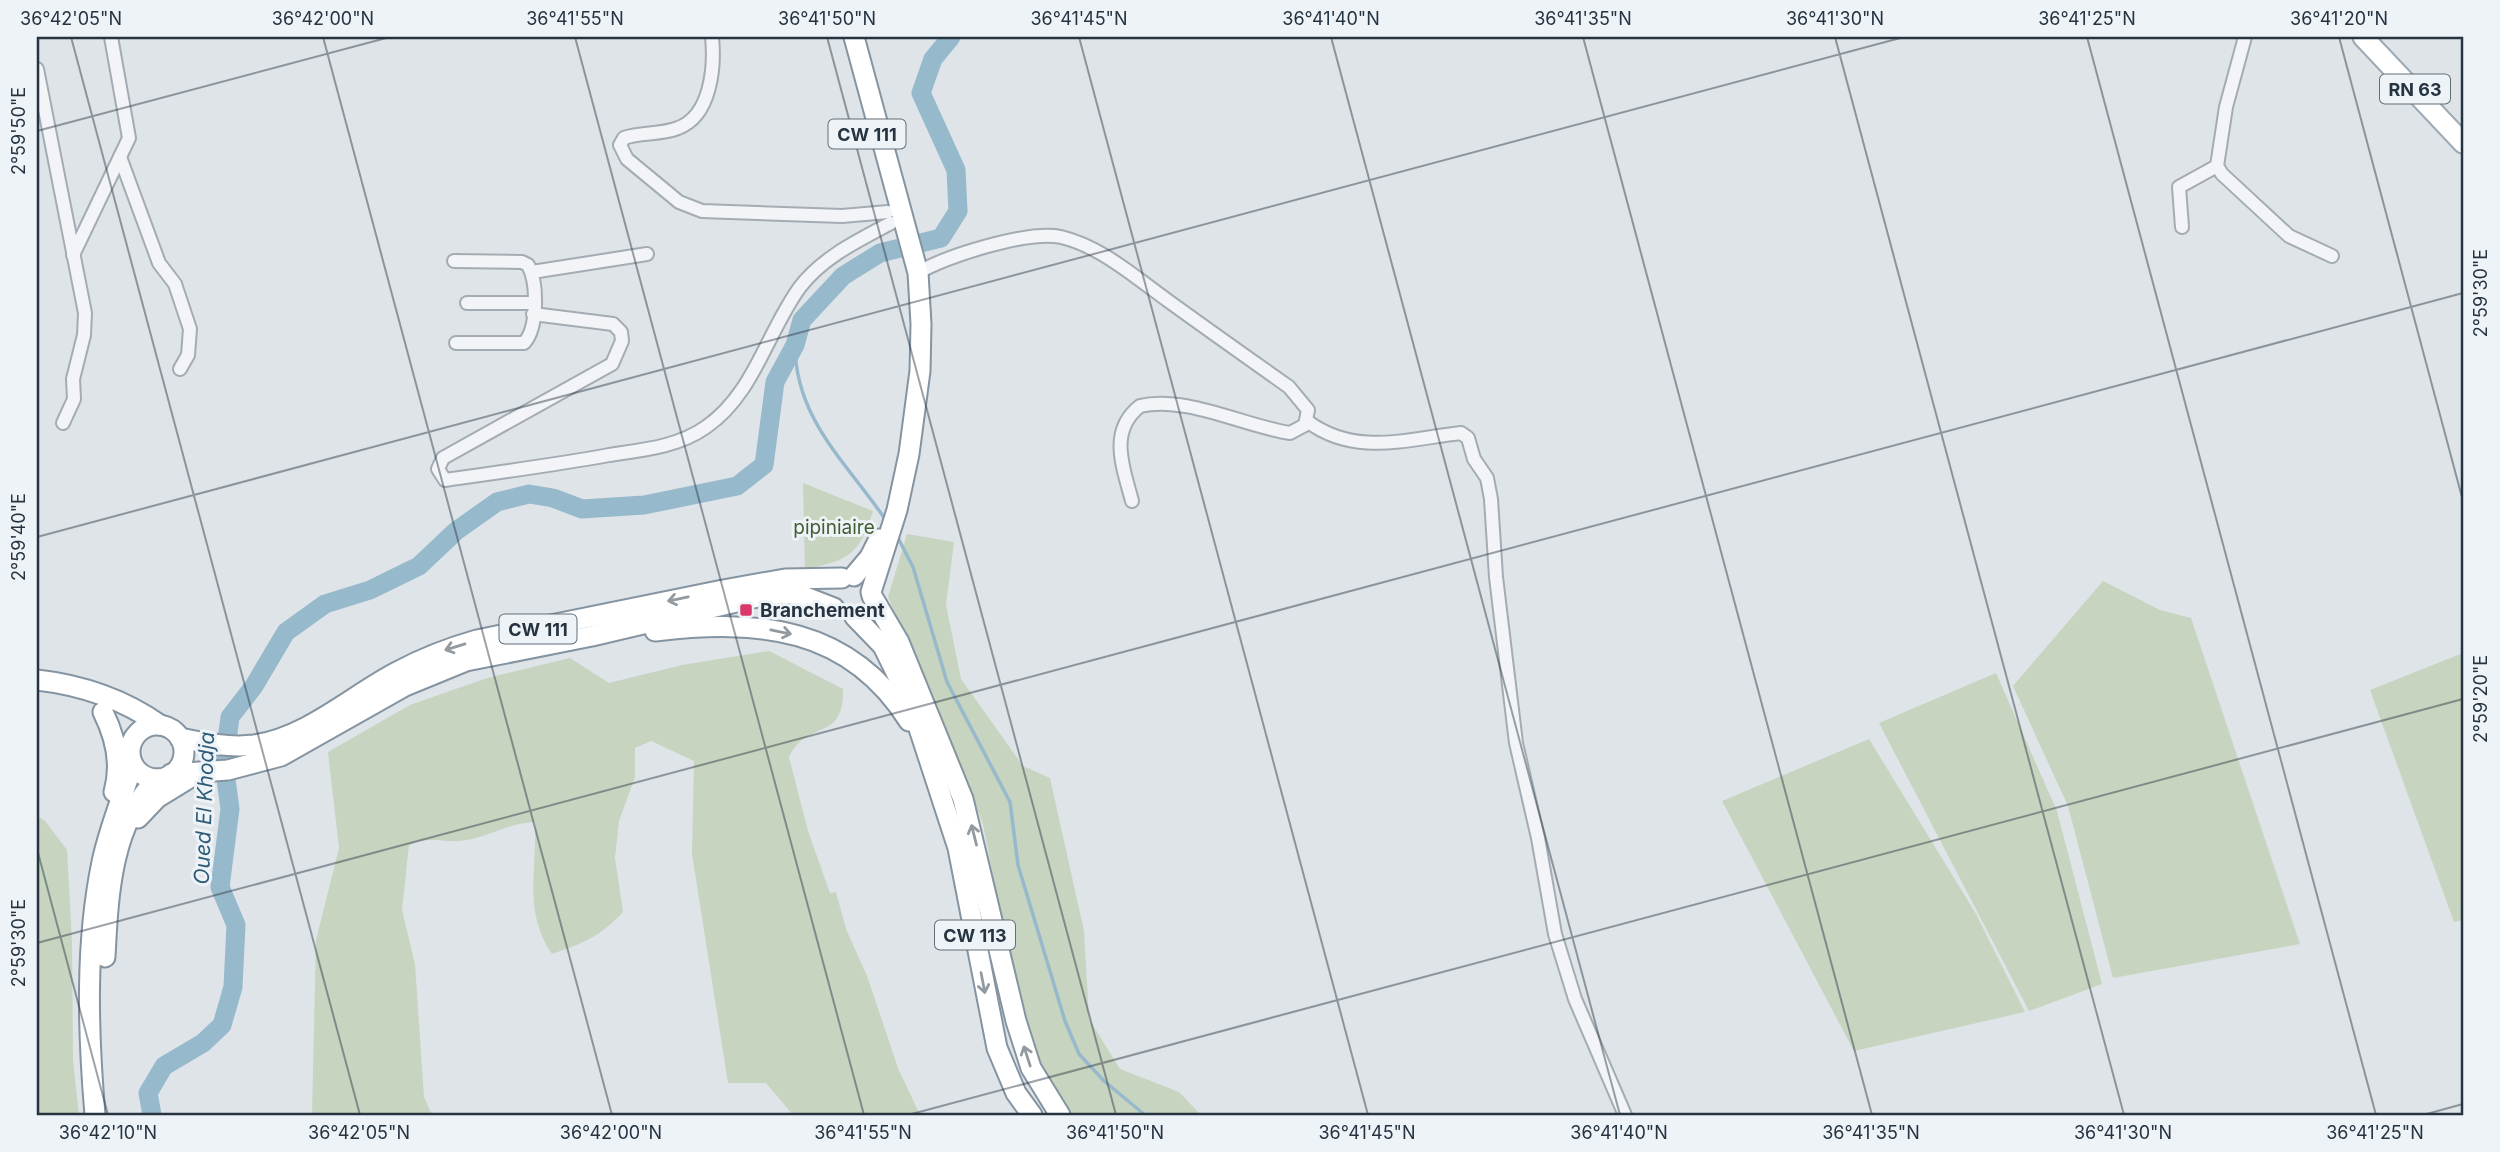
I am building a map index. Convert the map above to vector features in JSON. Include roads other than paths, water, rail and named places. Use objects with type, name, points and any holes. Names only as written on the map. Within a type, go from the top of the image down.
[{"type":"main road","name":"CW 111","points":[[841,37],[895,224],[912,265],[908,290],[908,366],[901,441],[892,509],[872,594]]},
{"type":"main road","name":"CW 111","points":[[854,37],[895,224]]},
{"type":"main road","name":"RN 63","points":[[2363,37],[2463,143]]},
{"type":"main road","points":[[872,594],[867,610],[855,617],[843,616],[834,608],[832,588],[870,557],[885,536]]},
{"type":"main road","name":"CW 111","points":[[180,738],[255,755],[396,672],[459,645],[785,579],[848,577]]},
{"type":"main road","points":[[848,577],[865,581],[899,642],[964,799],[1016,1021],[1031,1068],[1060,1115]]},
{"type":"main road","name":"CW 111","points":[[592,636],[779,593],[807,597],[834,608]]},
{"type":"main road","points":[[855,617],[874,634],[895,667],[927,750]]},
{"type":"main road","points":[[114,840],[151,803],[205,772],[255,755],[295,749],[385,696],[448,667],[592,636],[728,625],[777,630],[814,641],[848,657],[876,678],[899,705],[927,750]]},
{"type":"main road","points":[[37,680],[75,686],[110,696],[171,729],[180,738],[183,758],[134,807],[114,840]]},
{"type":"main road","points":[[37,692],[84,701],[103,712],[119,727],[131,756],[143,775],[164,777],[205,772]]},
{"type":"main road","points":[[103,712],[113,734],[118,762],[108,820],[114,840],[103,983],[108,1115]]},
{"type":"main road","points":[[95,1115],[90,981],[97,892],[114,840],[138,732],[160,725]]},
{"type":"main road","name":"CW 113","points":[[927,750],[958,848],[996,1048],[1016,1093],[1031,1115]]},
{"type":"street","points":[[73,255],[129,138],[111,37]]},
{"type":"street","points":[[712,37],[712,72],[697,113],[677,129],[624,138],[620,145],[627,159],[679,202],[702,211],[842,216],[895,224]]},
{"type":"street","points":[[2245,37],[2226,107],[2217,166],[2221,174],[2289,236],[2332,256]]},
{"type":"street","points":[[37,69],[84,302],[85,324],[73,379],[74,399],[63,423]]},
{"type":"street","points":[[120,157],[159,263],[175,284],[190,329],[188,355],[180,369]]},
{"type":"street","points":[[2182,228],[2179,187],[2217,166]]},
{"type":"street","points":[[467,303],[534,308],[612,324],[621,332],[618,356],[612,364],[443,458],[439,469],[445,480],[583,460],[689,438],[706,427],[732,402],[802,285],[839,252],[895,224]]},
{"type":"street","points":[[912,265],[938,261],[1034,236],[1061,237],[1104,256],[1289,387],[1307,410],[1307,421],[1300,431],[1290,433],[1165,403],[1140,406],[1124,423],[1119,440],[1132,501]]},
{"type":"street","points":[[532,271],[647,254]]},
{"type":"street","points":[[454,261],[522,262],[532,271],[534,308],[529,338],[524,343],[456,343]]},
{"type":"street","points":[[1307,421],[1332,436],[1359,443],[1406,442],[1461,433],[1468,438],[1474,459],[1487,478],[1493,512],[1496,577],[1516,743],[1538,838],[1555,934],[1575,999],[1625,1115]]},
{"type":"waterway","name":"Oued El Khodja","points":[[152,1115],[148,1093],[164,1066],[203,1043],[222,1025],[233,987],[236,925],[220,887],[230,809],[224,764],[230,717],[254,686],[286,632],[325,604],[370,590],[419,566],[456,531],[497,502],[529,494],[553,498],[582,509],[644,505],[737,486],[764,465],[775,382],[795,345],[802,320],[843,276],[880,253],[941,238],[958,211],[956,170],[921,93],[933,59],[951,37]]},
{"type":"waterway","points":[[795,345],[797,371],[813,418],[885,519]]},
{"type":"waterway","points":[[896,534],[913,567],[947,682],[1010,802],[1018,865],[1065,1021],[1079,1054],[1104,1081],[1145,1115]]},
{"type":"place","name":"Branchement","points":[[746,610]]},
{"type":"park label","name":"pipiniaire","points":[[834,527]]}]
